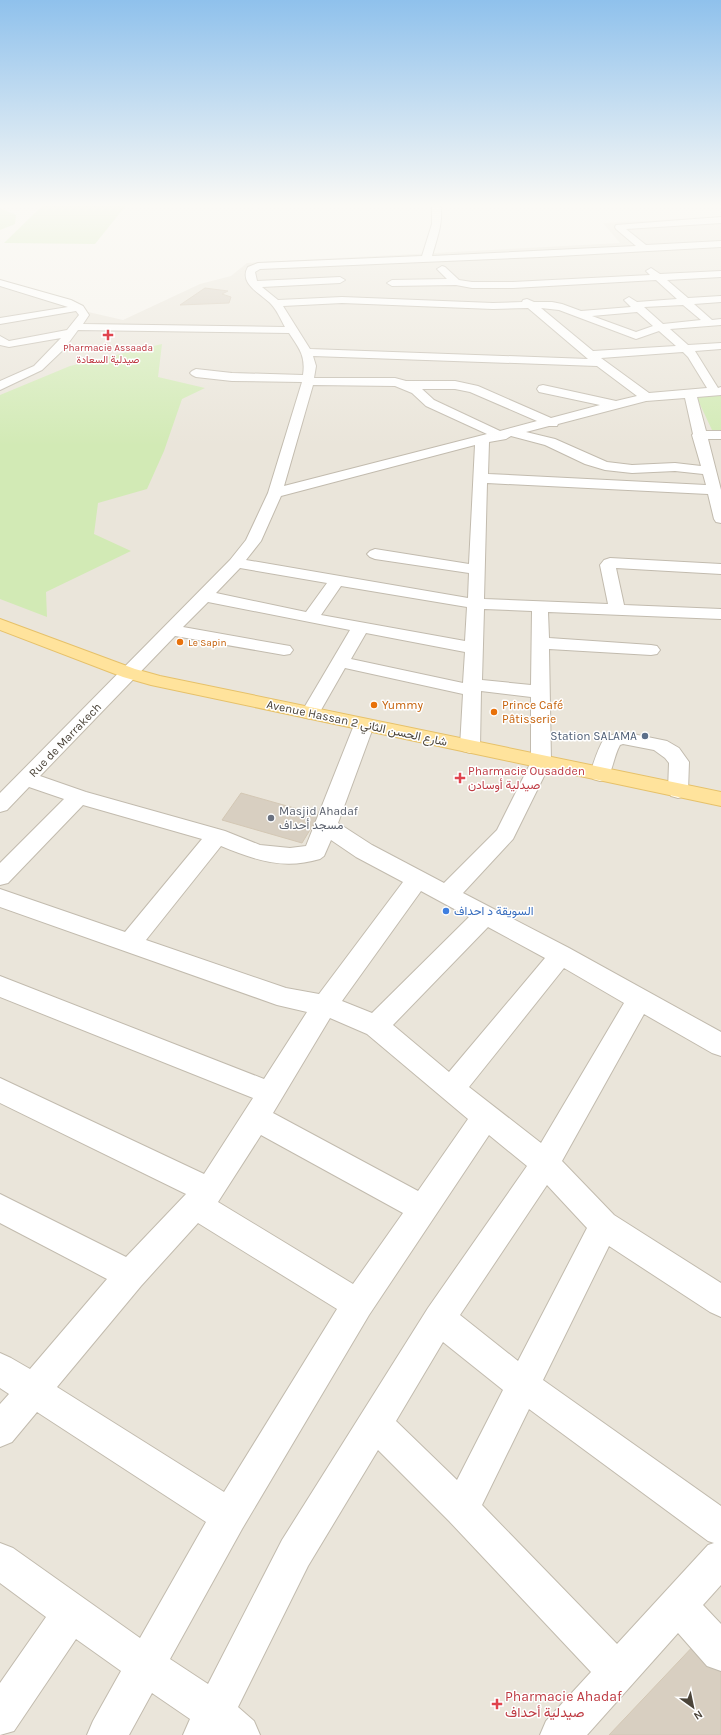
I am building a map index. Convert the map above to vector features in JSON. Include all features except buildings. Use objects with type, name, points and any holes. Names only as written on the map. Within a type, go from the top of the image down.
[{"type":"main road","name":"Avenue Hassan 2 شارع الحسن الثاني","points":[[0,624],[129,673],[157,681],[721,799]]},
{"type":"street","points":[[0,386],[38,368],[60,347],[84,316],[78,308],[58,300],[3,284]]},
{"type":"street","points":[[253,284],[347,290],[406,302],[528,303],[555,305],[636,336],[661,327],[716,323]]},
{"type":"street","points":[[253,284],[276,303],[307,352],[595,359],[721,346]]},
{"type":"street","points":[[343,284],[347,290]]},
{"type":"street","points":[[393,284],[406,302]]},
{"type":"street","points":[[466,284],[532,284]]},
{"type":"street","points":[[528,303],[562,294],[550,284]]},
{"type":"street","points":[[275,493],[552,423],[646,397],[718,391],[693,354],[610,284]]},
{"type":"street","points":[[663,284],[684,301],[716,323]]},
{"type":"street","points":[[513,285],[528,303],[595,359],[646,397]]},
{"type":"street","points":[[0,289],[14,287]]},
{"type":"street","points":[[276,303],[323,300],[347,290]]},
{"type":"street","points":[[580,314],[684,301],[721,299]]},
{"type":"street","points":[[36,303],[58,300]]},
{"type":"street","points":[[0,321],[78,308]]},
{"type":"street","points":[[0,339],[5,344],[73,330],[292,330]]},
{"type":"street","points":[[38,351],[60,347]]},
{"type":"street","name":"Rue de Marrakech","points":[[0,805],[236,563],[253,541],[275,493],[308,380],[310,366],[307,352]]},
{"type":"street","points":[[8,355],[22,353]]},
{"type":"street","points":[[196,373],[232,377],[395,382],[416,390],[430,403],[507,434],[550,442],[590,461],[605,466],[632,469],[675,467],[709,471]]},
{"type":"street","points":[[406,385],[456,385],[474,390],[552,423]]},
{"type":"street","points":[[543,389],[618,405]]},
{"type":"street","points":[[690,393],[699,435],[721,519]]},
{"type":"street","points":[[699,435],[721,435]]},
{"type":"street","points":[[470,747],[482,441]]},
{"type":"street","points":[[481,478],[713,490]]},
{"type":"street","points":[[375,554],[477,570]]},
{"type":"street","points":[[236,563],[476,604],[721,614]]},
{"type":"street","points":[[617,610],[608,565],[610,563],[721,569]]},
{"type":"street","points":[[310,618],[337,580]]},
{"type":"street","points":[[204,596],[310,618],[474,648]]},
{"type":"street","points":[[447,895],[505,834],[541,762],[540,607]]},
{"type":"street","points":[[310,714],[361,627]]},
{"type":"street","points":[[171,630],[284,650]]},
{"type":"street","points":[[540,642],[651,650]]},
{"type":"street","points":[[340,662],[472,687],[540,692]]},
{"type":"street","points":[[27,779],[78,797],[217,836],[256,852],[290,856],[307,855],[316,850],[364,725]]},
{"type":"street","points":[[600,774],[606,753],[612,741],[623,738],[660,745],[672,753],[679,762],[678,791]]},
{"type":"street","points":[[0,877],[78,797]]},
{"type":"street","points":[[326,826],[364,851],[486,915],[721,1045]]},
{"type":"street","points":[[128,944],[217,836]]},
{"type":"street","points":[[0,1430],[130,1275],[203,1198],[256,1118],[324,1005],[417,880]]},
{"type":"street","points":[[0,898],[286,998],[324,1005],[376,1026],[451,1089],[545,1163],[604,1225],[721,1301]]},
{"type":"street","points":[[376,1026],[486,915]]},
{"type":"street","points":[[451,1089],[561,956]]},
{"type":"street","points":[[0,986],[270,1093]]},
{"type":"street","points":[[0,1561],[146,1666],[219,1727],[295,1553],[439,1318],[545,1163],[639,1000]]},
{"type":"street","points":[[0,1090],[203,1198],[358,1304]]},
{"type":"street","points":[[107,1735],[228,1516],[358,1304],[486,1116]]},
{"type":"street","points":[[256,1118],[423,1208]]},
{"type":"street","points":[[0,1208],[130,1275]]},
{"type":"street","points":[[461,1509],[604,1225]]},
{"type":"street","points":[[439,1318],[524,1386],[721,1528]]},
{"type":"street","points":[[0,1369],[228,1516]]},
{"type":"street","points":[[374,1423],[461,1509],[617,1672]]},
{"type":"street","points":[[560,1735],[721,1558]]},
{"type":"street","points":[[677,1605],[721,1652]]},
{"type":"street","points":[[0,1718],[71,1613]]},
{"type":"shaded area","points":[[0,284],[71,308],[123,320],[200,284],[721,284],[721,1735],[0,1735]]},
{"type":"green space","points":[[162,344],[158,377],[205,388],[182,399],[164,451],[147,489],[98,503],[94,534],[131,551],[46,592],[47,617],[0,599],[0,395],[70,366]]},
{"type":"green space","points":[[721,394],[721,431],[712,430],[696,396]]},
{"type":"place","name":"Pharmacie Assaada صيدلية السعادة","points":[[108,335]]},
{"type":"place","name":"Le Sapin","points":[[180,642]]},
{"type":"place","name":"Yummy","points":[[374,705]]},
{"type":"place","name":"Prince Café Pâtisserie","points":[[494,712]]},
{"type":"place","name":"Station SALAMA","points":[[645,736]]},
{"type":"place","name":"Pharmacie Ousadden صيدلية أوسادن","points":[[460,778]]},
{"type":"place","name":"Masjid Ahadaf مسجد أحداف","points":[[271,818]]},
{"type":"place","name":"السويقة د احداف","points":[[446,911]]},
{"type":"place","name":"Pharmacie Ahadaf صيدلية أحداف","points":[[497,1704]]}]
